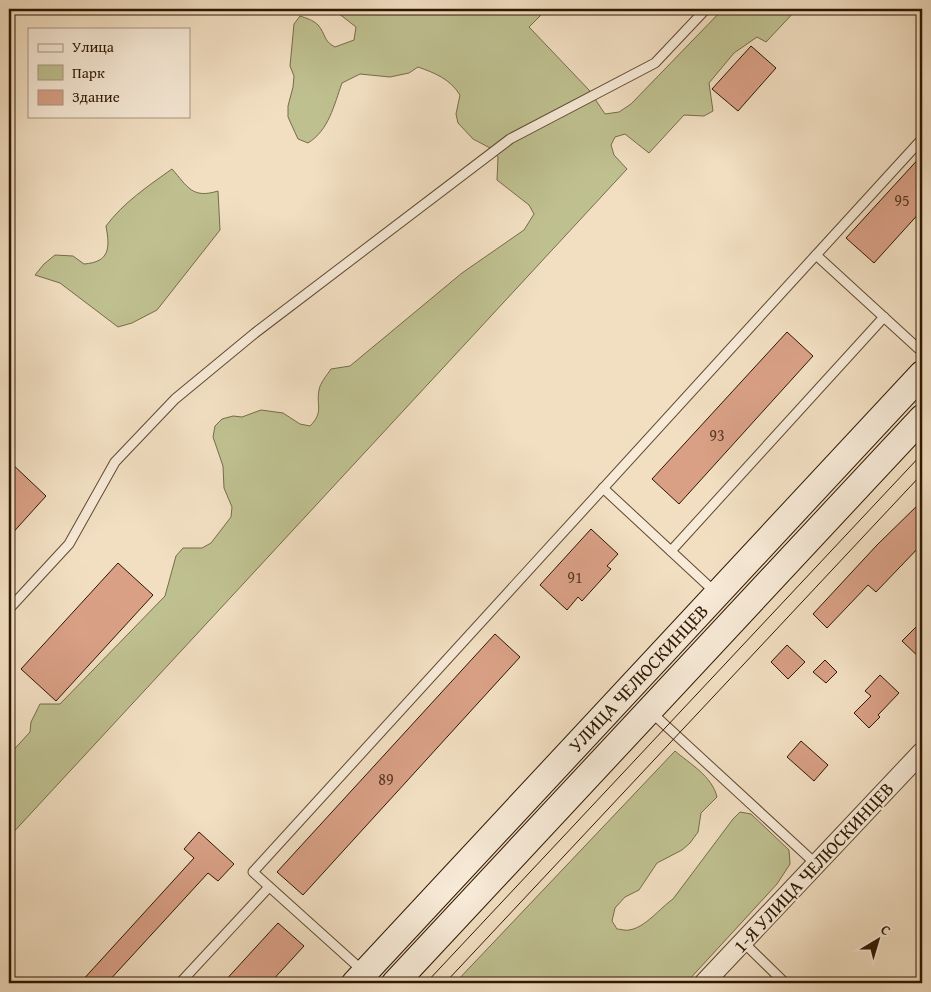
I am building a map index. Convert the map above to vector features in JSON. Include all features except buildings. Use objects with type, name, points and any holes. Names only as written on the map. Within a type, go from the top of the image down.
[{"type":"main road","name":"УЛИЦА ЧЕЛЮСКИНЦЕВ","points":[[360,978],[922,374]]},
{"type":"main road","name":"УЛИЦА ЧЕЛЮСКИНЦЕВ","points":[[395,983],[922,418]]},
{"type":"main road","points":[[717,594],[739,614]]},
{"type":"main road","points":[[627,690],[649,711]]},
{"type":"street","name":"1-Я УЛИЦА ЧЕЛЮСКИНЦЕВ","points":[[704,983],[922,752]]},
{"type":"lane","points":[[9,609],[69,544],[115,462],[175,399],[255,333],[510,139],[655,63],[706,9]]},
{"type":"lane","points":[[360,978],[252,872],[922,139]]},
{"type":"lane","points":[[816,255],[922,352]]},
{"type":"lane","points":[[671,551],[884,317]]},
{"type":"lane","points":[[603,488],[717,594]]},
{"type":"lane","points":[[649,711],[816,864]]},
{"type":"lane","points":[[180,983],[268,887]]},
{"type":"lane","points":[[743,942],[785,983]]},
{"type":"green space","points":[[328,9],[547,9],[529,27],[589,90],[605,114],[619,112],[631,104],[723,9],[797,9],[766,42],[757,37],[734,53],[709,83],[713,111],[704,116],[684,115],[649,153],[625,134],[615,137],[611,145],[614,155],[627,169],[9,837],[9,755],[30,732],[31,722],[40,704],[60,704],[165,596],[176,556],[183,548],[202,548],[211,543],[231,517],[232,507],[224,488],[223,466],[213,437],[215,426],[222,419],[233,416],[242,417],[261,410],[283,413],[300,424],[310,426],[317,417],[320,387],[331,369],[350,366],[462,273],[524,230],[534,214],[529,205],[497,180],[498,157],[492,149],[473,139],[458,123],[456,114],[460,95],[456,89],[442,77],[418,67],[409,73],[390,77],[360,74],[342,83],[330,116],[321,131],[308,143],[298,139],[288,117],[288,106],[294,76],[290,66],[294,24],[300,16],[312,20],[321,28],[326,40],[335,47],[354,40],[356,27],[338,13]]},
{"type":"green space","points":[[172,169],[191,190],[202,193],[218,191],[220,230],[157,310],[132,323],[118,327],[60,283],[35,275],[55,255],[73,256],[84,264],[93,263],[103,257],[108,247],[106,226],[128,202]]},
{"type":"green space","points":[[675,751],[705,777],[717,797],[701,813],[698,832],[690,843],[682,850],[657,863],[639,890],[625,897],[615,908],[612,921],[617,929],[628,930],[641,926],[673,899],[740,812],[751,814],[789,850],[790,864],[777,884],[686,983],[455,983]]},
{"type":"tram line","points":[[426,983],[922,454]]},
{"type":"tram line","points":[[445,983],[922,474]]}]
